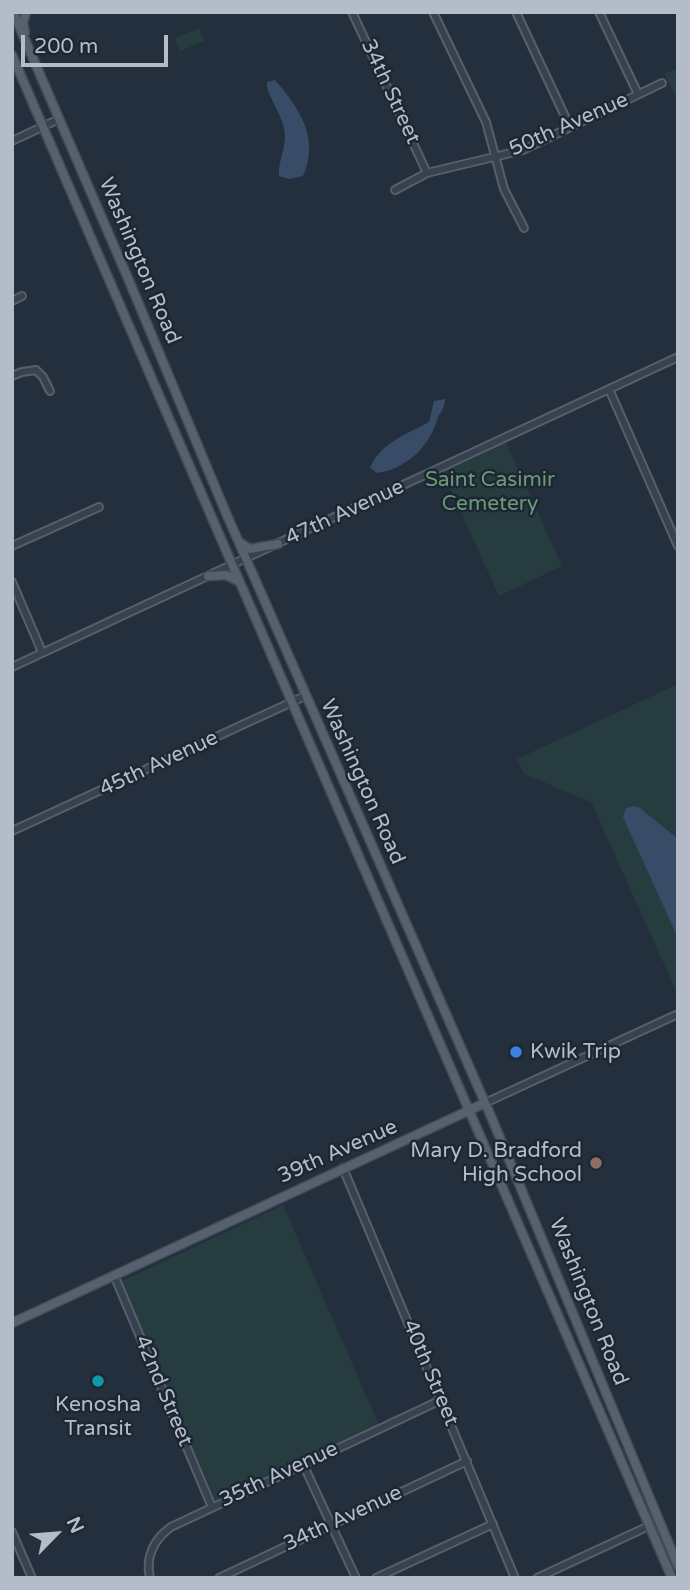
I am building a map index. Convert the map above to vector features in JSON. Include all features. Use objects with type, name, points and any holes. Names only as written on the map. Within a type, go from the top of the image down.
[{"type":"main road","name":"Washington Road","points":[[13,12],[305,696],[524,1194],[678,1566]]},
{"type":"main road","points":[[26,12],[23,26],[33,58]]},
{"type":"main road","name":"Washington Road","points":[[13,58],[472,1110],[672,1578]]},
{"type":"main road","points":[[114,291],[130,284]]},
{"type":"main road","points":[[238,540],[250,549],[278,544]]},
{"type":"main road","points":[[208,576],[231,576],[240,583]]},
{"type":"main road","name":"39th Avenue","points":[[12,1322],[485,1103]]},
{"type":"main road","points":[[494,1162],[503,1171],[513,1194],[524,1194]]},
{"type":"main road","points":[[636,1493],[645,1489]]},
{"type":"street","name":"34th Street","points":[[352,12],[427,173]]},
{"type":"street","points":[[433,12],[486,122],[504,189],[524,228]]},
{"type":"street","points":[[516,12],[570,127]]},
{"type":"street","points":[[599,12],[638,94]]},
{"type":"street","name":"50th Avenue","points":[[395,190],[427,173],[523,150],[662,83]]},
{"type":"street","points":[[12,141],[59,120]]},
{"type":"street","points":[[12,301],[22,296]]},
{"type":"street","name":"47th Avenue","points":[[12,667],[678,357]]},
{"type":"street","points":[[12,376],[36,370],[50,391]]},
{"type":"street","points":[[609,389],[678,546]]},
{"type":"street","points":[[12,546],[99,506]]},
{"type":"street","points":[[12,582],[42,652]]},
{"type":"street","name":"45th Avenue","points":[[12,831],[305,696]]},
{"type":"street","name":"39th Avenue","points":[[485,1103],[678,1014]]},
{"type":"street","name":"40th Street","points":[[343,1168],[515,1578]]},
{"type":"street","name":"42nd Street","points":[[114,1275],[212,1507]]},
{"type":"street","name":"35th Avenue","points":[[150,1578],[148,1570],[152,1548],[163,1532],[441,1400]]},
{"type":"street","name":"34th Avenue","points":[[219,1578],[467,1461]]},
{"type":"street","points":[[303,1464],[356,1578]]},
{"type":"street","points":[[537,1578],[659,1520]]},
{"type":"street","points":[[376,1578],[493,1524]]},
{"type":"street","points":[[12,1532],[15,1548],[32,1578]]},
{"type":"green space","points":[[199,28],[205,41],[180,51],[174,39]]},
{"type":"green space","points":[[678,69],[678,102],[664,73]]},
{"type":"green space","name":"Saint Casimir Cemetery","points":[[505,441],[562,566],[499,596],[442,471]]},
{"type":"green space","points":[[678,684],[678,995],[591,802],[524,774],[517,759]]},
{"type":"green space","points":[[283,1205],[379,1425],[215,1500],[122,1287],[122,1281]]},
{"type":"water","points":[[275,80],[292,101],[308,136],[308,162],[303,176],[289,179],[279,176],[285,135],[281,118],[267,87],[267,82]]},
{"type":"water","points":[[445,399],[433,430],[415,455],[388,471],[377,473],[370,468],[387,445],[429,422],[434,401]]},
{"type":"water","points":[[634,806],[678,839],[678,938],[623,817],[626,808]]},
{"type":"place","name":"Kwik Trip","points":[[516,1052]]},
{"type":"place","name":"Mary D. Bradford High School","points":[[596,1163]]},
{"type":"place","name":"Kenosha Transit","points":[[98,1381]]}]
